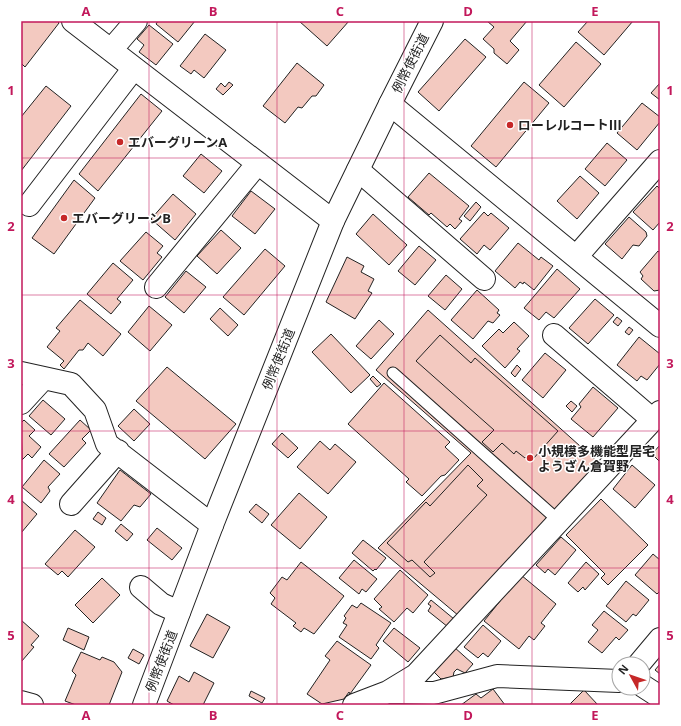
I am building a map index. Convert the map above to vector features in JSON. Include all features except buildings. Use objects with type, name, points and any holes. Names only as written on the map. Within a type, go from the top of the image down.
[{"type":"street","points":[[73,21],[333,221]]},
{"type":"street","points":[[111,50],[136,21]]},
{"type":"street","name":"例幣使街道","points":[[144,705],[212,524],[333,221],[432,21]]},
{"type":"street","points":[[29,205],[134,68]]},
{"type":"street","points":[[390,104],[659,325]]},
{"type":"street","points":[[576,257],[660,161]]},
{"type":"street","points":[[156,288],[258,163]]},
{"type":"street","points":[[358,170],[484,279]]},
{"type":"street","points":[[354,705],[388,692],[416,675],[657,416],[554,335]]},
{"type":"street","points":[[21,373],[42,379],[71,384],[95,410],[108,444],[212,524]]},
{"type":"street","points":[[21,403],[42,379]]},
{"type":"street","points":[[71,504],[118,451]]},
{"type":"street","points":[[141,587],[161,604],[179,612]]},
{"type":"street","points":[[646,656],[660,639]]},
{"type":"street","points":[[388,692],[434,693],[498,676],[611,681]]},
{"type":"street","points":[[651,691],[660,697]]},
{"type":"street","points":[[21,702],[32,705]]},
{"type":"lane","points":[[392,373],[559,521]]},
{"type":"place","name":"ローレルコートⅢ","points":[[510,125]]},
{"type":"place","name":"エバーグリーンA","points":[[120,142]]},
{"type":"place","name":"エバーグリーンB","points":[[64,218]]},
{"type":"place","name":"小規模多機能型居宅 ようざん倉賀野","points":[[530,458]]}]
